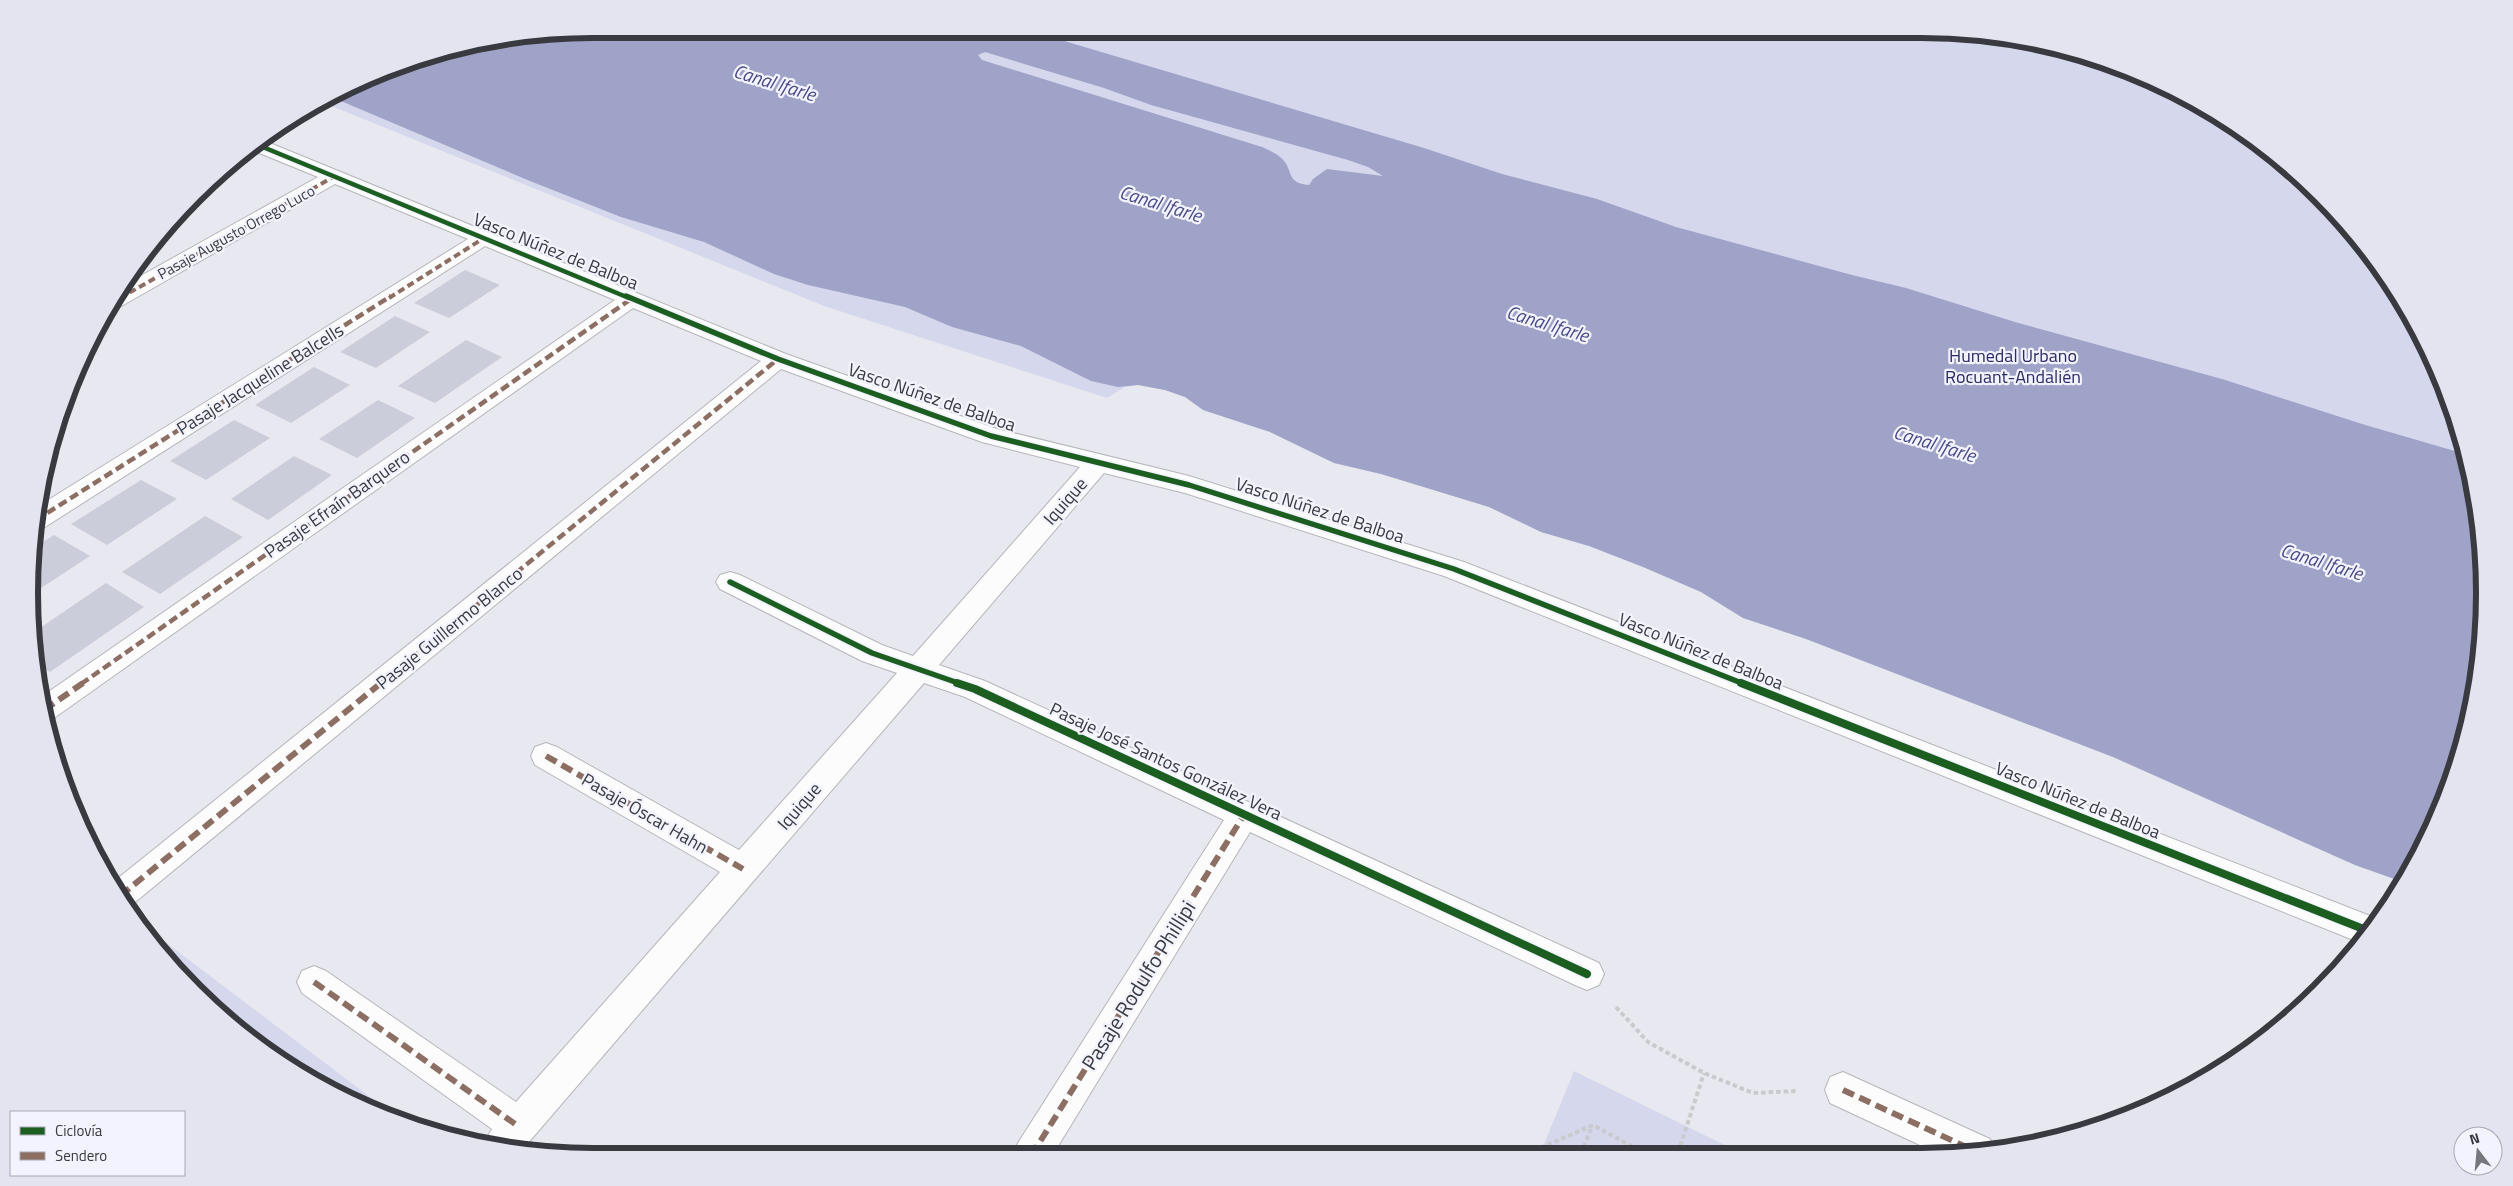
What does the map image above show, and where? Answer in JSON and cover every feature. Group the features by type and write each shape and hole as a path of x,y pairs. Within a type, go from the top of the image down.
{"street":[{"name":"Vasco Núñez de Balboa","path":"263,146 778,359 992,436 1189,485 1454,569 2362,929"},
{"name":"Pasaje Augusto Orrego Luco","path":"124,295 336,176"},
{"name":"Pasaje Jacqueline Balcells","path":"43,516 484,238"},
{"name":"Pasaje Efraín Barquero","path":"49,706 631,298"},
{"name":"Pasaje Guillermo Blanco","path":"125,892 778,359"},
{"name":"Iquique","path":"509,1137 1098,463"},
{"name":"Pasaje José Santos González Vera","path":"730,582 872,653 975,689 1587,974"},
{"name":"Pasaje Óscar Hahn","path":"546,756 743,869"},
{"name":"Pasaje Rodulfo Phillipi","path":"1036,1148 1244,815"},
{"path":"314,982 509,1137"},
{"path":"1843,1090 1965,1146"}],"path":[{"path":"1587,974 1648,1042 1704,1073 1753,1092 1843,1090"},
{"path":"1680,1148 1704,1073"},
{"path":"1593,1125 1635,1148"},
{"path":"1584,1148 1593,1125"},
{"path":"1541,1148 1593,1125"}],"green space":[{"name":"Humedal Urbano Rocuant-Andalién","path":"1920,38 1993,42 2064,56 2133,80 2198,112 2229,131 2286,175 2313,200 2361,255 2382,284 2418,347 2446,414 2457,449 2470,514 2444,777 2418,839 2396,880 2355,865 2113,757 1806,639 1743,618 1701,592 1589,546 1541,532 1489,507 1381,474 1334,463 1270,432 1203,410 1185,397 1165,390 1138,385 1125,387 1107,398 824,306 328,105 380,80 449,56 520,42 557,39"},
{"path":"154,933 374,1100 372,1102 315,1074 255,1034 200,986"},
{"path":"1574,1071 1731,1148 1542,1148"}],"water":[{"name":"Humedal Urbano Rocuant-Andalién","path":"593,38 1054,38 1424,148 1502,174 1597,199 1676,227 1906,288 2015,322 2222,379 2362,424 2458,452 2471,520 2476,593 2471,666 2457,737 2433,806 2418,839 2396,880 2355,865 2113,757 1806,639 1743,618 1701,592 1589,546 1541,532 1489,507 1381,474 1334,463 1270,432 1203,410 1185,397 1165,390 1138,385 1118,387 1091,381 1021,346 952,327 905,307 808,285 774,274 704,242 621,217 530,181 338,100 380,80 414,67 449,56 520,42","holes":["985,52 1104,88 1151,105 1348,160 1368,167 1383,176 1327,169 1313,179 1309,185 1301,184 1293,178 1285,162 1280,157 1262,147 982,60 978,55"]}],"building":[{"path":"465,270 500,285 449,318 414,303"},
{"path":"395,316 430,332 376,368 340,352"},
{"path":"466,340 502,357 435,403 398,386"},
{"path":"314,367 350,385 291,423 255,405"},
{"path":"378,400 415,418 357,458 319,439"},
{"path":"234,420 270,438 206,480 170,461"},
{"path":"294,456 332,475 268,520 231,499"},
{"path":"141,480 177,499 107,545 71,524"},
{"path":"205,516 243,537 160,594 122,572"},
{"path":"54,535 90,556 38,590 40,544"},
{"path":"106,583 144,607 50,672 42,667 39,629"}],"marked path":[{"path":"124,295 335,176"},
{"path":"43,516 484,238"},
{"path":"49,706 631,299"},
{"path":"125,892 778,359"},
{"path":"546,756 743,869"},
{"path":"1036,1148 1244,815"},
{"path":"314,982 518,1126"},
{"path":"1843,1090 1965,1146"}],"cycle path":[{"path":"262,147 778,359 991,436 1189,485 1454,569 2363,929"},
{"path":"730,582 872,653 975,689 1587,974"}],"water label":[{"name":"Canal Ifarle","path":"775,82"},
{"name":"Canal Ifarle","path":"1161,203"},
{"name":"Canal Ifarle","path":"1548,323"},
{"name":"Canal Ifarle","path":"1935,443"},
{"name":"Canal Ifarle","path":"2322,561"}]}
